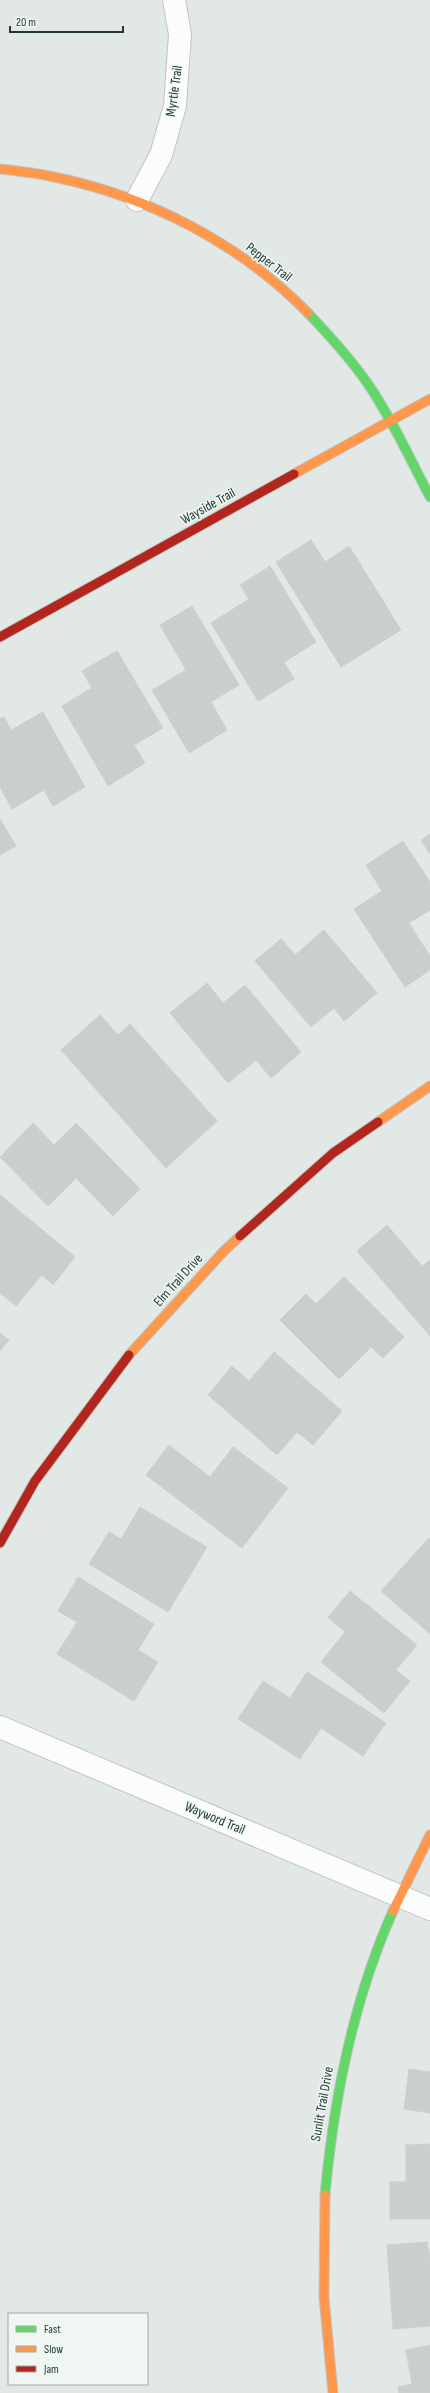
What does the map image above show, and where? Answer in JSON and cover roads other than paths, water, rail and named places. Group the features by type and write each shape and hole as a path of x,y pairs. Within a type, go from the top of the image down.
{"street":[{"name":"Myrtle Trail","path":"137,200 161,156 175,106 180,34 174,0"},
{"name":"Pepper Trail","path":"0,169 66,180 137,200 210,236 254,266 296,301 334,340 367,383 390,421 430,497"},
{"name":"Wayside Trail","path":"0,637 430,399"},
{"name":"Elm Trail Drive","path":"0,1543 35,1481 123,1362 222,1252 333,1153 430,1086"},
{"name":"Wayword Trail","path":"0,1727 430,1909"},
{"name":"Sunlit Trail Drive","path":"333,2393 325,2337 322,2242 328,2147 345,2054 372,1963 399,1896 430,1835"}]}
